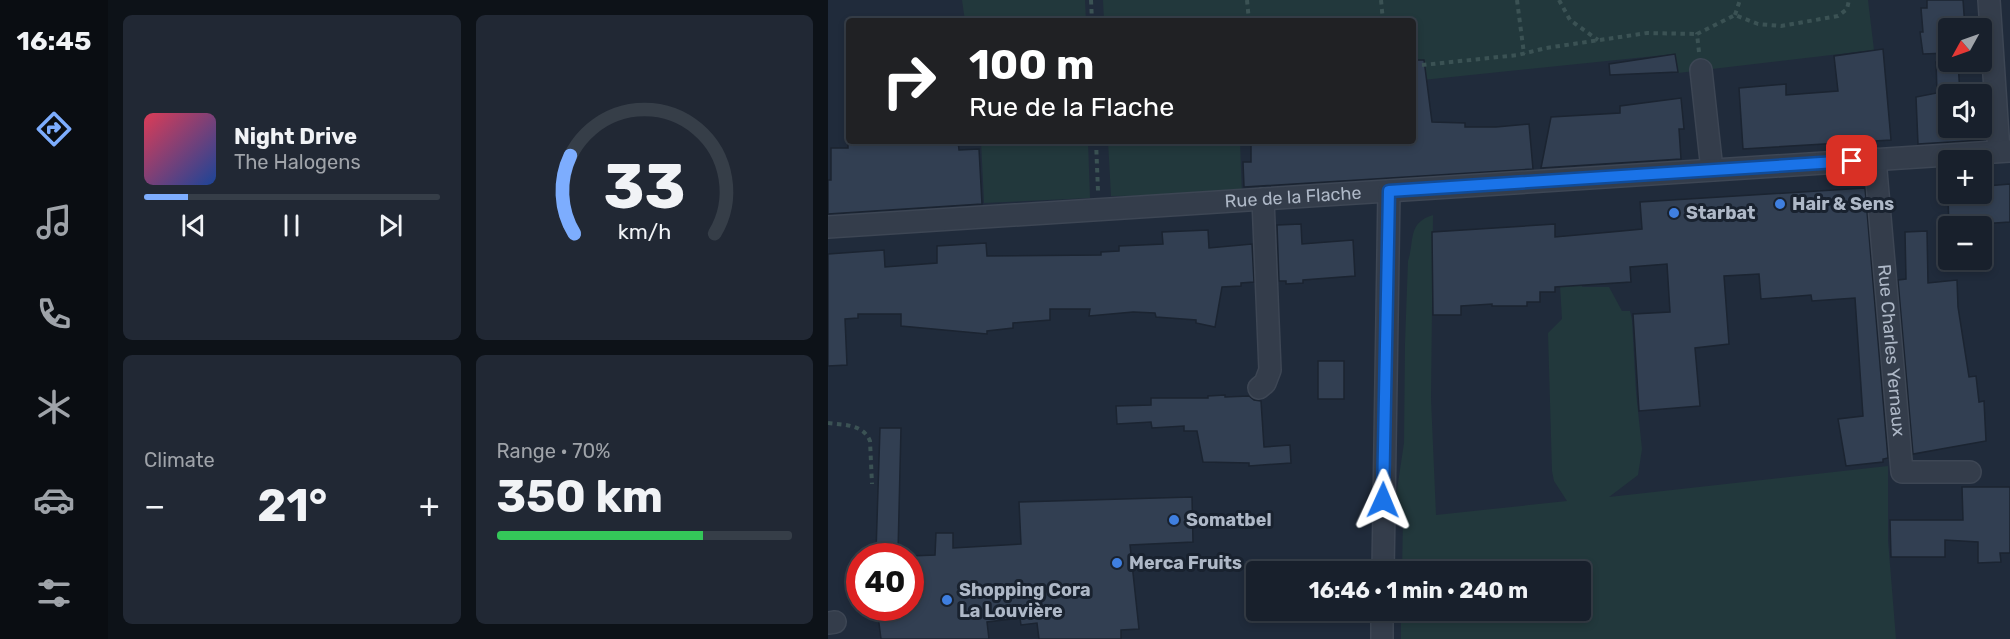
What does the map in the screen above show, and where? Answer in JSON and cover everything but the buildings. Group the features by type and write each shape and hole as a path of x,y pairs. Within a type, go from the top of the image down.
{"street":[{"path":"1989,0 2004,151"},
{"path":"1701,70 1712,170"},
{"name":"Rue de la Flache","path":"828,227 2004,151"},
{"name":"Rue Charles Yernaux","path":"1875,159 1902,472 1970,472"},
{"path":"1383,561 1389,191"},
{"path":"1259,388 1265,383 1270,370 1263,199"},
{"path":"1382,621 1382,639"}],"path":[{"path":"1091,0 1092,18"},
{"path":"1247,0 1249,18"},
{"path":"1381,0 1383,18"},
{"path":"1517,0 1524,54"},
{"path":"1559,0 1570,20 1599,40"},
{"path":"1416,66 1524,54 1546,48 1647,33 1697,34 1734,15 1740,0"},
{"path":"1734,15 1758,24 1781,26 1838,16 1847,9 1848,0"},
{"path":"1697,34 1701,70"},
{"path":"1096,144 1098,210"},
{"path":"828,423 859,428 868,435 872,484"}],"green space":[{"path":"962,0 1085,0 1086,18 965,18"},
{"path":"1103,0 1868,0 1874,50 1678,73 1675,54 1416,81 1416,18 1104,18"},
{"path":"981,144 1088,144 1090,198 984,203"},
{"path":"1108,144 1240,144 1242,195 1111,196"},
{"path":"1433,215 1431,399 1436,515 1567,501 1554,481 1552,471 1548,333 1562,319 1558,252 1580,278 1582,287 1609,287 1622,311 1630,311 1632,320 1642,449 1638,475 1609,497 1888,466 1888,540 1896,639 1401,639 1401,621 1591,621 1591,561 1402,561 1403,519 1395,519 1395,503 1404,443 1408,261 1413,233 1425,218"}],"place":[{"name":"Hair & Sens","path":"1780,204"},
{"name":"Starbat","path":"1674,213"},
{"name":"Somatbel","path":"1174,520"},
{"name":"Merca Fruits","path":"1117,563"},
{"name":"Shopping Cora La Louvière","path":"947,600"}],"route":[{"path":"1383,500 1389,191 1852,161"}]}
